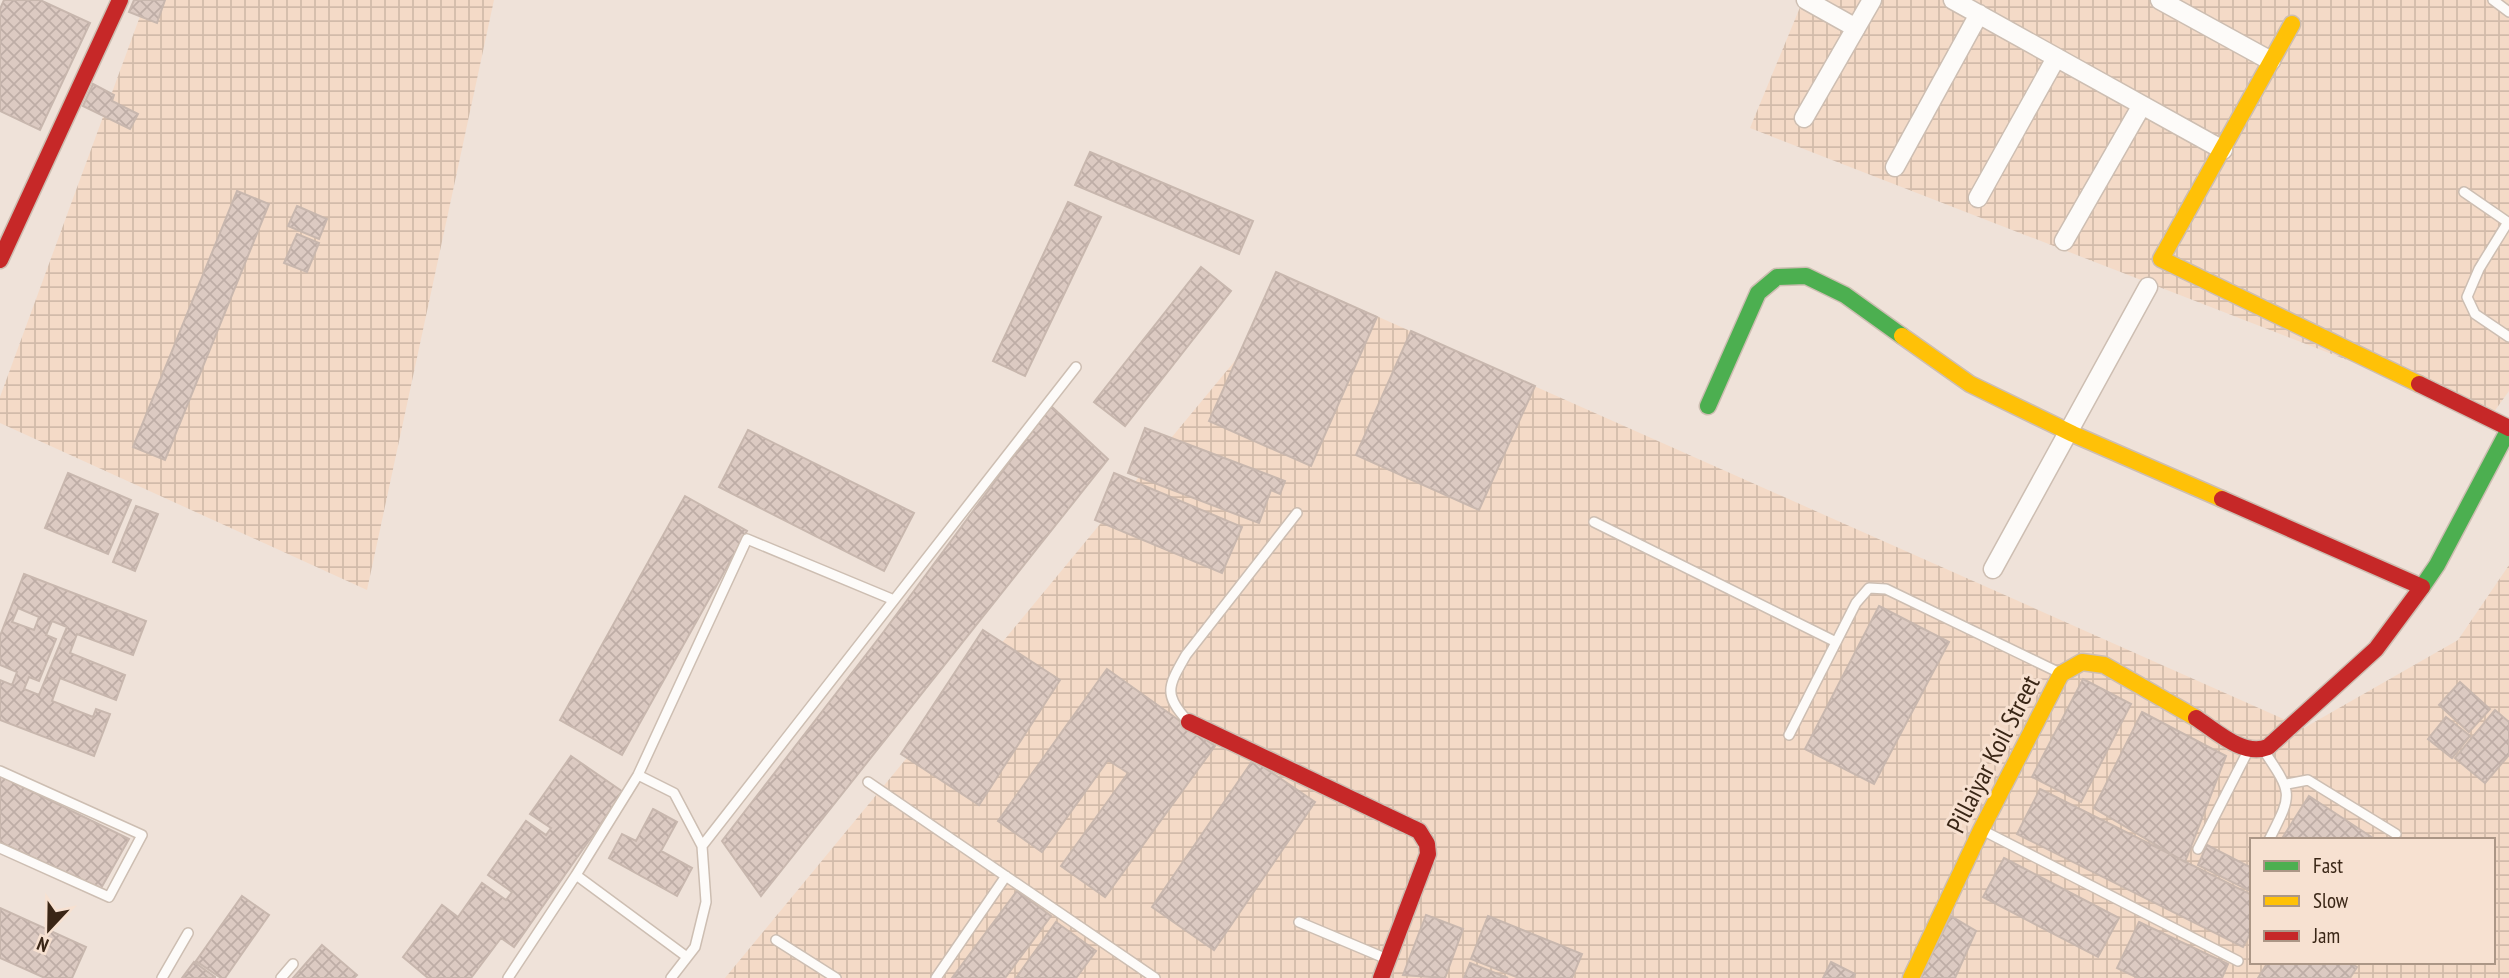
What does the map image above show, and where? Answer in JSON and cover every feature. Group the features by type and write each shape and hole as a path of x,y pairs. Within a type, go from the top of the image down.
{"street":[{"path":"0,260 120,0"},
{"path":"1806,0 1856,28"},
{"path":"1804,118 1872,0"},
{"path":"1953,0 2222,150"},
{"path":"2160,0 2271,61"},
{"path":"1895,167 1979,14"},
{"path":"2256,750 2376,649 2422,587 2509,429 2161,259 2292,24"},
{"path":"1978,198 2056,58"},
{"path":"2064,241 2142,105"},
{"path":"1708,406 1758,293 1777,277 1806,276 1845,295 1970,384 2068,431 2422,587"},
{"path":"1993,569 2148,286"},
{"name":"Pillaiyar Koil Street","path":"1912,978 1981,830 2061,674 2078,662 2096,662 2256,750"},
{"path":"1189,722 1419,831 1427,844 1428,854 1381,978"}],"lane":[{"path":"2493,0 2509,12"},
{"path":"2465,192 2508,222 2479,269 2467,297 2475,314 2509,337"},
{"path":"702,846 1076,368"},
{"path":"1189,722 1172,705 1169,695 1174,677 1186,655 1297,513"},
{"path":"1594,522 1836,642"},
{"path":"508,978 638,775 747,539 894,600"},
{"path":"1789,735 1856,603 1869,588 1886,589 2061,674"},
{"path":"2198,849 2256,750 2287,784 2287,809 2270,838"},
{"path":"0,771 142,835 108,897 0,848"},
{"path":"638,775 674,793 702,846 706,902 695,947 671,978"},
{"path":"2287,784 2308,780 2396,834"},
{"path":"867,782 1155,978"},
{"path":"1981,830 2238,961"},
{"path":"576,875 687,957"},
{"path":"936,978 1006,876"},
{"path":"1299,922 1388,960"},
{"path":"162,978 188,933"},
{"path":"776,940 836,978"},
{"path":"281,978 293,964"}],"shaded area":[{"path":"146,0 494,0 367,590 0,423 0,397"},
{"path":"1803,0 2509,0 2509,391 2491,416 1750,128"},
{"path":"1300,282 2304,728 2458,640 2509,565 2509,978 725,978"}],"building":[{"path":"4,0 40,0 90,23 40,130 0,111 0,9"},
{"path":"134,0 165,0 157,23 129,12"},
{"path":"93,84 114,95 112,101 138,114 130,129 83,106"},
{"path":"1090,152 1253,221 1239,254 1075,185"},
{"path":"237,191 269,204 165,460 133,447"},
{"path":"1068,202 1101,217 1025,376 993,361"},
{"path":"297,206 327,219 319,239 288,226"},
{"path":"297,234 319,243 307,272 284,263"},
{"path":"1201,267 1231,291 1125,426 1094,402"},
{"path":"1276,272 1377,317 1311,466 1209,421"},
{"path":"1411,331 1535,386 1479,510 1356,455"},
{"path":"1051,406 1108,459 761,896 722,841 882,634"},
{"path":"1145,428 1285,481 1280,494 1271,490 1259,523 1128,473"},
{"path":"748,430 914,513 884,571 719,487"},
{"path":"68,473 131,500 108,554 45,528"},
{"path":"1114,473 1242,527 1222,573 1095,520"},
{"path":"685,496 747,531 622,755 560,720"},
{"path":"136,506 158,514 135,571 113,562"},
{"path":"24,574 146,621 133,655 77,634 70,653 125,675 116,700 60,678 52,701 93,717 96,709 110,714 94,756 0,720 0,680 12,685 17,672 0,665 0,636","holes":["18,608 39,617 34,630 12,622","52,621 67,627 39,695 24,689 29,677 39,681 56,639 46,635"]},
{"path":"1879,606 1949,642 1874,784 1805,749"},
{"path":"983,630 1060,680 979,805 901,754"},
{"path":"1107,669 1215,746 1105,897 1061,866 1128,773 1108,760 1042,852 998,821"},
{"path":"2083,679 2131,704 2081,802 2032,777"},
{"path":"2460,682 2490,709 2469,732 2439,705"},
{"path":"2495,710 2509,722 2509,755 2485,783 2455,758"},
{"path":"2142,712 2226,756 2185,862 2094,808"},
{"path":"2446,717 2470,736 2452,758 2428,739"},
{"path":"571,756 623,792 514,947 501,938 471,978 428,978 403,957 442,905 458,917 482,883 506,900 512,892 488,875 526,821 546,835 551,828 530,814"},
{"path":"1253,760 1315,802 1214,950 1152,907"},
{"path":"0,776 129,839 100,890 0,842"},
{"path":"2040,789 2250,894 2250,934 2243,947 2017,834"},
{"path":"2309,796 2373,838 2282,838"},
{"path":"653,809 677,822 661,851 692,868 677,896 609,858 622,834 636,841"},
{"path":"2207,845 2250,867 2250,891 2198,865"},
{"path":"2004,858 2119,918 2098,957 1983,897"},
{"path":"1017,891 1051,916 1005,978 952,978"},
{"path":"242,896 269,915 225,978 221,978 196,961"},
{"path":"0,908 86,947 72,978 45,978 0,958"},
{"path":"1426,915 1463,929 1445,978 1403,975"},
{"path":"1488,916 1582,954 1572,978 1519,978 1471,959"},
{"path":"1951,916 1976,931 1955,978 1920,978"},
{"path":"1056,922 1096,951 1076,978 1016,978"},
{"path":"2139,922 2228,964 2222,978 2138,978 2117,968"},
{"path":"322,945 357,975 354,978 293,978"},
{"path":"194,962 215,977 215,978 182,978"},
{"path":"1831,962 1855,974 1853,978 1823,978"},
{"path":"1470,963 1508,978 1464,978"},
{"path":"2267,964 2352,964 2357,967 2350,978 2258,978"}],"traffic: fast":[{"path":"1708,406 1758,293 1777,277 1806,276 1845,295 1902,336"},
{"path":"2422,587 2437,565 2509,429"}],"traffic: slow":[{"path":"2292,24 2161,259 2419,384"},
{"path":"1902,336 1970,384 2073,434 2222,499"},
{"path":"1911,978 1981,830 2061,674 2082,662 2104,665 2196,718"}],"traffic: jam":[{"path":"0,260 120,0"},
{"path":"2419,384 2509,428"},
{"path":"2222,499 2422,587"},
{"path":"2196,718 2240,746 2249,749 2268,747 2376,649 2422,587"},
{"path":"1189,722 1419,831 1427,844 1428,854 1381,978"}]}
